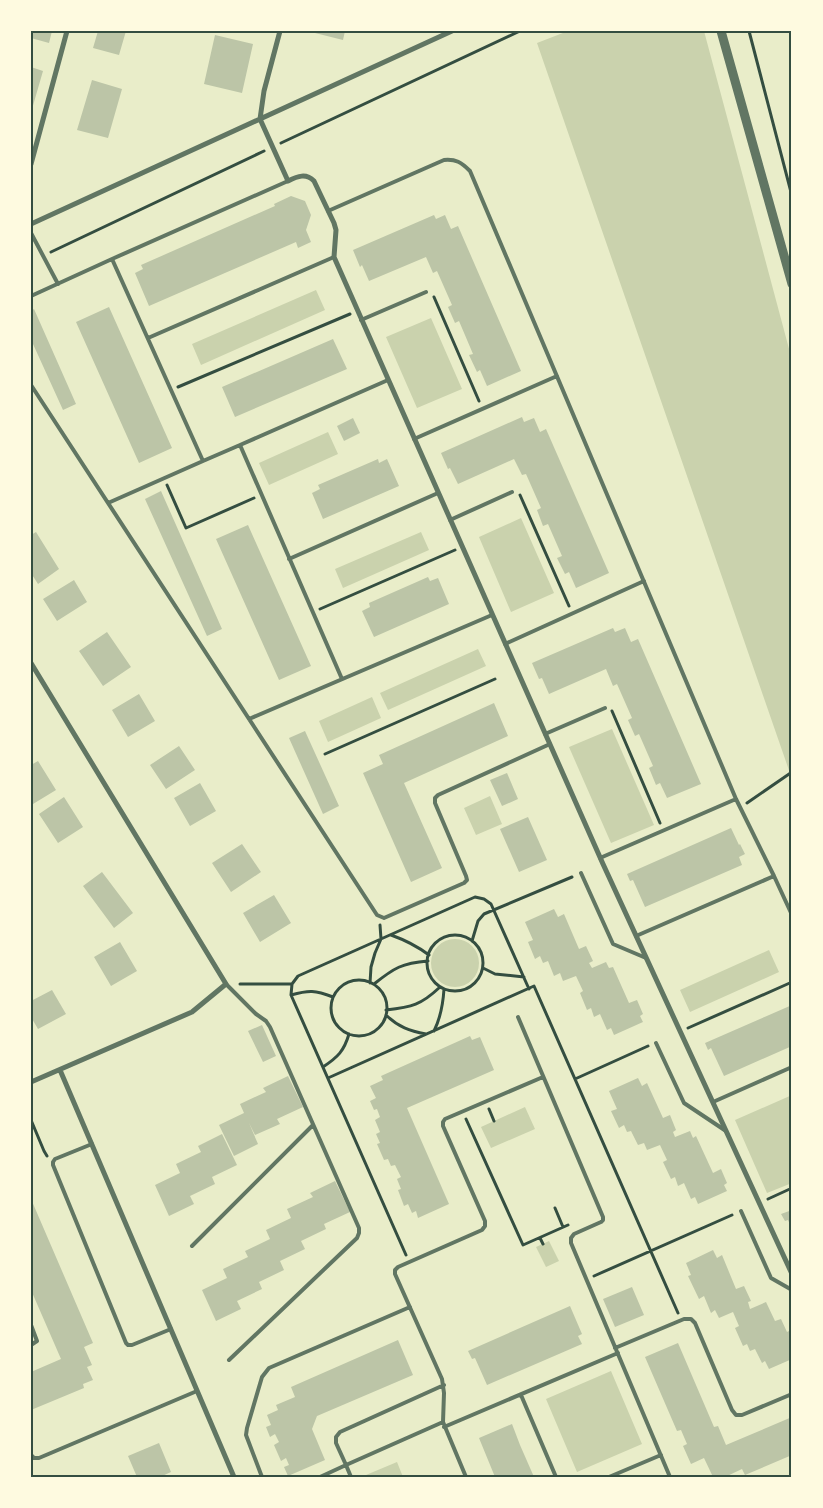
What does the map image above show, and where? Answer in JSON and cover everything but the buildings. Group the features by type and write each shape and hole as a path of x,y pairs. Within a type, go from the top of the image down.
{"street":[{"path":"31,164 67,31"},
{"path":"280,31 264,91 260,119 288,181 299,176 310,177 314,181 328,211 336,230 334,257 357,311 600,858 792,1274"},
{"path":"31,224 452,31"},
{"path":"721,31 792,284"},
{"path":"31,663 226,984 192,1012 31,1082"},
{"path":"60,1070 234,1477"}],"lane":[{"path":"328,211 444,160 454,160 462,163 470,171 736,799 792,915"},
{"path":"31,296 288,181"},
{"path":"31,233 58,284"},
{"path":"148,338 334,257"},
{"path":"112,259 203,461"},
{"path":"361,320 426,292"},
{"path":"414,439 557,376"},
{"path":"108,503 388,380"},
{"path":"31,385 377,915 384,918 464,884 467,880 435,803 435,798 438,795 550,744"},
{"path":"240,445 342,679"},
{"path":"450,520 512,492"},
{"path":"290,558 438,493"},
{"path":"505,644 644,581"},
{"path":"249,719 492,615"},
{"path":"545,734 604,708"},
{"path":"600,858 736,799"},
{"path":"581,873 613,944 646,958"},
{"path":"636,936 774,876"},
{"path":"226,984 256,1014 266,1021 359,1228 356,1238 229,1360"},
{"path":"518,1017 603,1217 601,1222 574,1234 571,1238 571,1243 670,1477"},
{"path":"656,1043 684,1103 726,1130"},
{"path":"713,1102 792,1067"},
{"path":"466,1477 442,1422 444,1385 395,1274 395,1270 482,1230 485,1226 485,1221 443,1126 445,1119 543,1076"},
{"path":"192,1246 313,1125"},
{"path":"92,1144 55,1159 52,1162 126,1343 132,1345 171,1329"},
{"path":"741,1211 770,1278 792,1290"},
{"path":"262,1477 246,1435 262,1376 265,1372 270,1368 410,1307"},
{"path":"444,1427 521,1395 681,1320 690,1319 694,1323 732,1410 736,1415 742,1415 792,1394"},
{"path":"31,1325 37,1341 31,1345"},
{"path":"352,1477 336,1443 336,1437 340,1432 444,1385"},
{"path":"31,1456 39,1458 197,1391"},
{"path":"521,1395 556,1477"},
{"path":"320,1477 442,1422"},
{"path":"609,1477 661,1455"}],"path":[{"path":"750,31 792,196"},
{"path":"426,292 430,292 433,295 482,409"},
{"path":"171,390 357,311"},
{"path":"164,478 186,528 262,494"},
{"path":"512,492 517,492 521,496 572,614"},
{"path":"313,612 462,547"},
{"path":"325,754 495,679"},
{"path":"604,708 612,710 663,830"},
{"path":"740,807 792,772"},
{"path":"472,942 478,921 484,914 581,873"},
{"path":"410,1262 291,995 292,984 298,976 475,897 484,899 491,904 529,989"},
{"path":"391,935 404,939 429,955"},
{"path":"454,935 463,936 472,942 482,954 483,962 479,979 465,990 457,991 440,987 429,973 428,961 432,948 445,937 454,935"},
{"path":"372,983 371,967 380,939"},
{"path":"372,983 392,969 411,962 428,961"},
{"path":"482,968 496,974 524,977"},
{"path":"357,980 372,983 385,998 386,1015 382,1023 376,1030 360,1036 343,1031 332,1018 333,997 341,986 349,982 357,980"},
{"path":"226,984 292,984"},
{"path":"328,1078 534,986 681,1320"},
{"path":"386,1010 408,1008 427,999 440,987"},
{"path":"434,1031 440,1019 444,1003 444,989"},
{"path":"291,995 308,991 321,992 333,997"},
{"path":"386,1015 402,1028 426,1034"},
{"path":"324,1068 345,1047 349,1034"},
{"path":"463,1111 523,1245 571,1224"},
{"path":"31,1120 44,1151 52,1162"},
{"path":"759,1203 792,1188"},
{"path":"555,1208 563,1227"},
{"path":"586,1279 741,1211"},
{"path":"540,1238 543,1244"}],"green space":[{"path":"568,31 704,31 792,360 792,779 537,43"},
{"path":"316,290 325,310 201,365 192,344"},
{"path":"431,318 462,389 417,408 386,337"},
{"path":"328,432 338,454 269,485 259,463"},
{"path":"521,518 554,593 511,612 479,537"},
{"path":"421,532 429,550 343,588 335,569"},
{"path":"478,649 486,666 388,710 380,693"},
{"path":"372,697 381,718 328,742 319,721"},
{"path":"612,729 654,825 611,843 569,747"},
{"path":"490,796 502,824 476,835 464,808"},
{"path":"450,939 460,939 472,946 479,958 479,968 472,980 460,987 450,987 442,983 435,976 431,968 431,958 435,950 442,943"},
{"path":"769,950 779,972 690,1012 680,990"},
{"path":"792,1095 792,1183 767,1193 735,1120"},
{"path":"525,1107 535,1129 491,1148 481,1127"},
{"path":"549,1241 559,1261 546,1267 536,1247"},
{"path":"611,1371 642,1444 577,1472 546,1399"},
{"path":"397,1462 403,1477 367,1477 366,1475"}]}
